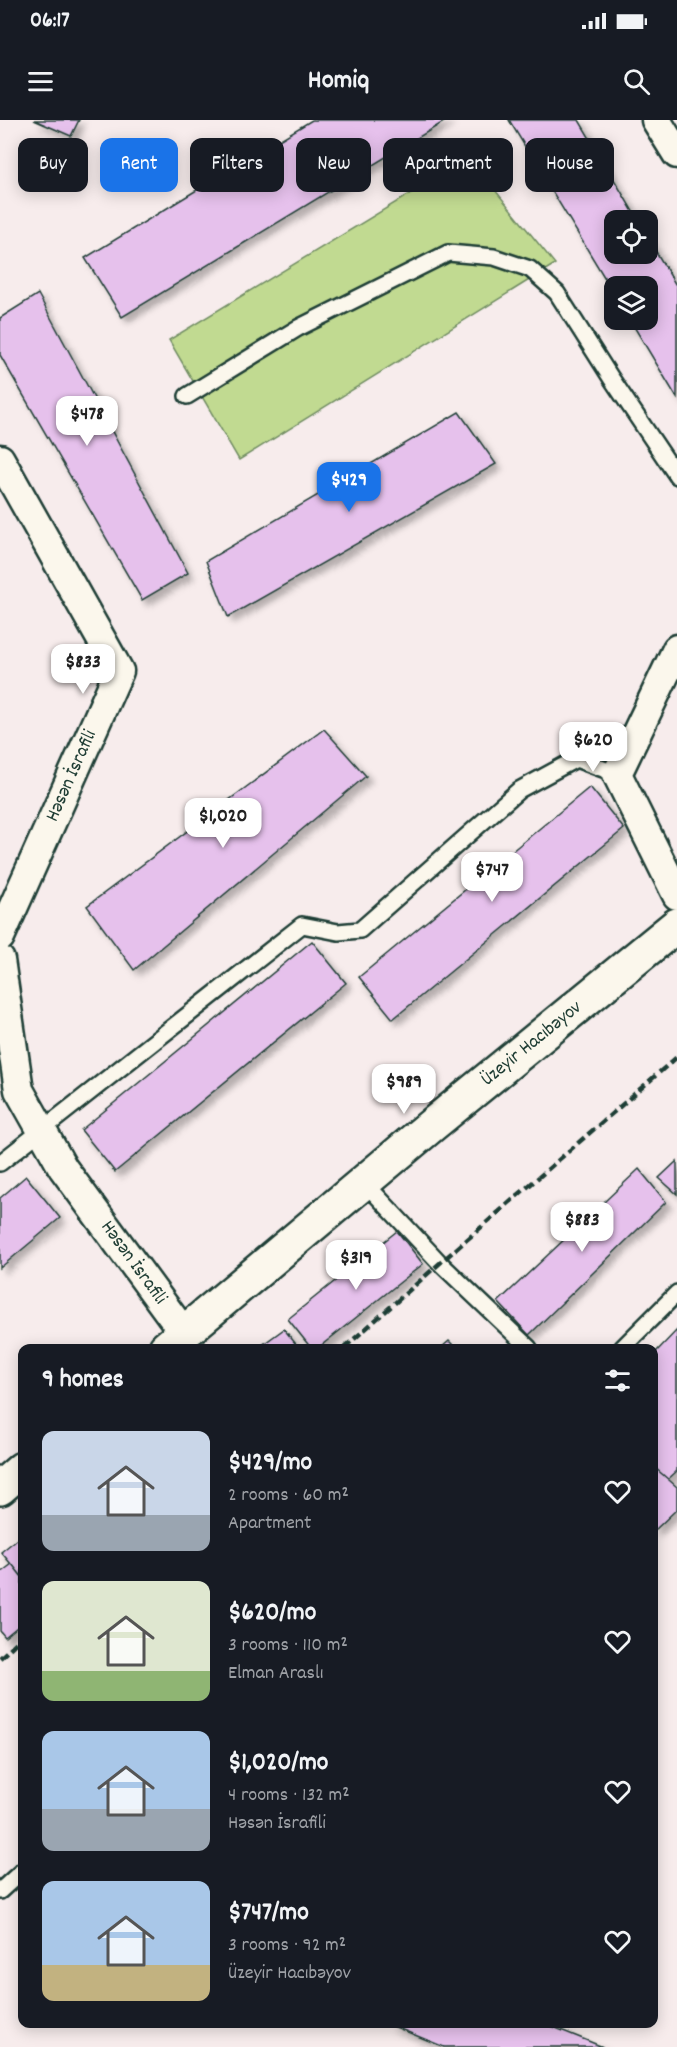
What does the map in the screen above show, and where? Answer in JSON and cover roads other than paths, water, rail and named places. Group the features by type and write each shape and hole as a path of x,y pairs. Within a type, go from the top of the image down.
{"main road":[{"name":"Üzeyir Hacıbəyov","path":"175,1341 364,1182 677,925"},
{"path":"0,1488 18,1472"}],"street":[{"path":"656,120 677,154"},
{"name":"Həsən İsrafili","path":"0,937 119,671 4,477"},
{"path":"677,649 617,774 677,895"},
{"name":"Həsən İsrafili","path":"0,960 19,1090 63,1168 175,1341"}],"lane":[{"path":"187,396 298,328 448,253 494,257 530,269 557,293 677,476"},
{"path":"0,1163 303,925 338,932 360,930 519,790 576,759 617,774"},
{"path":"364,1182 440,1263 525,1344"},
{"path":"626,1344 677,1293"},
{"path":"0,1891 18,1874"}],"railway":[{"path":"349,1344 677,1057"},
{"path":"0,1658 18,1641"}]}
